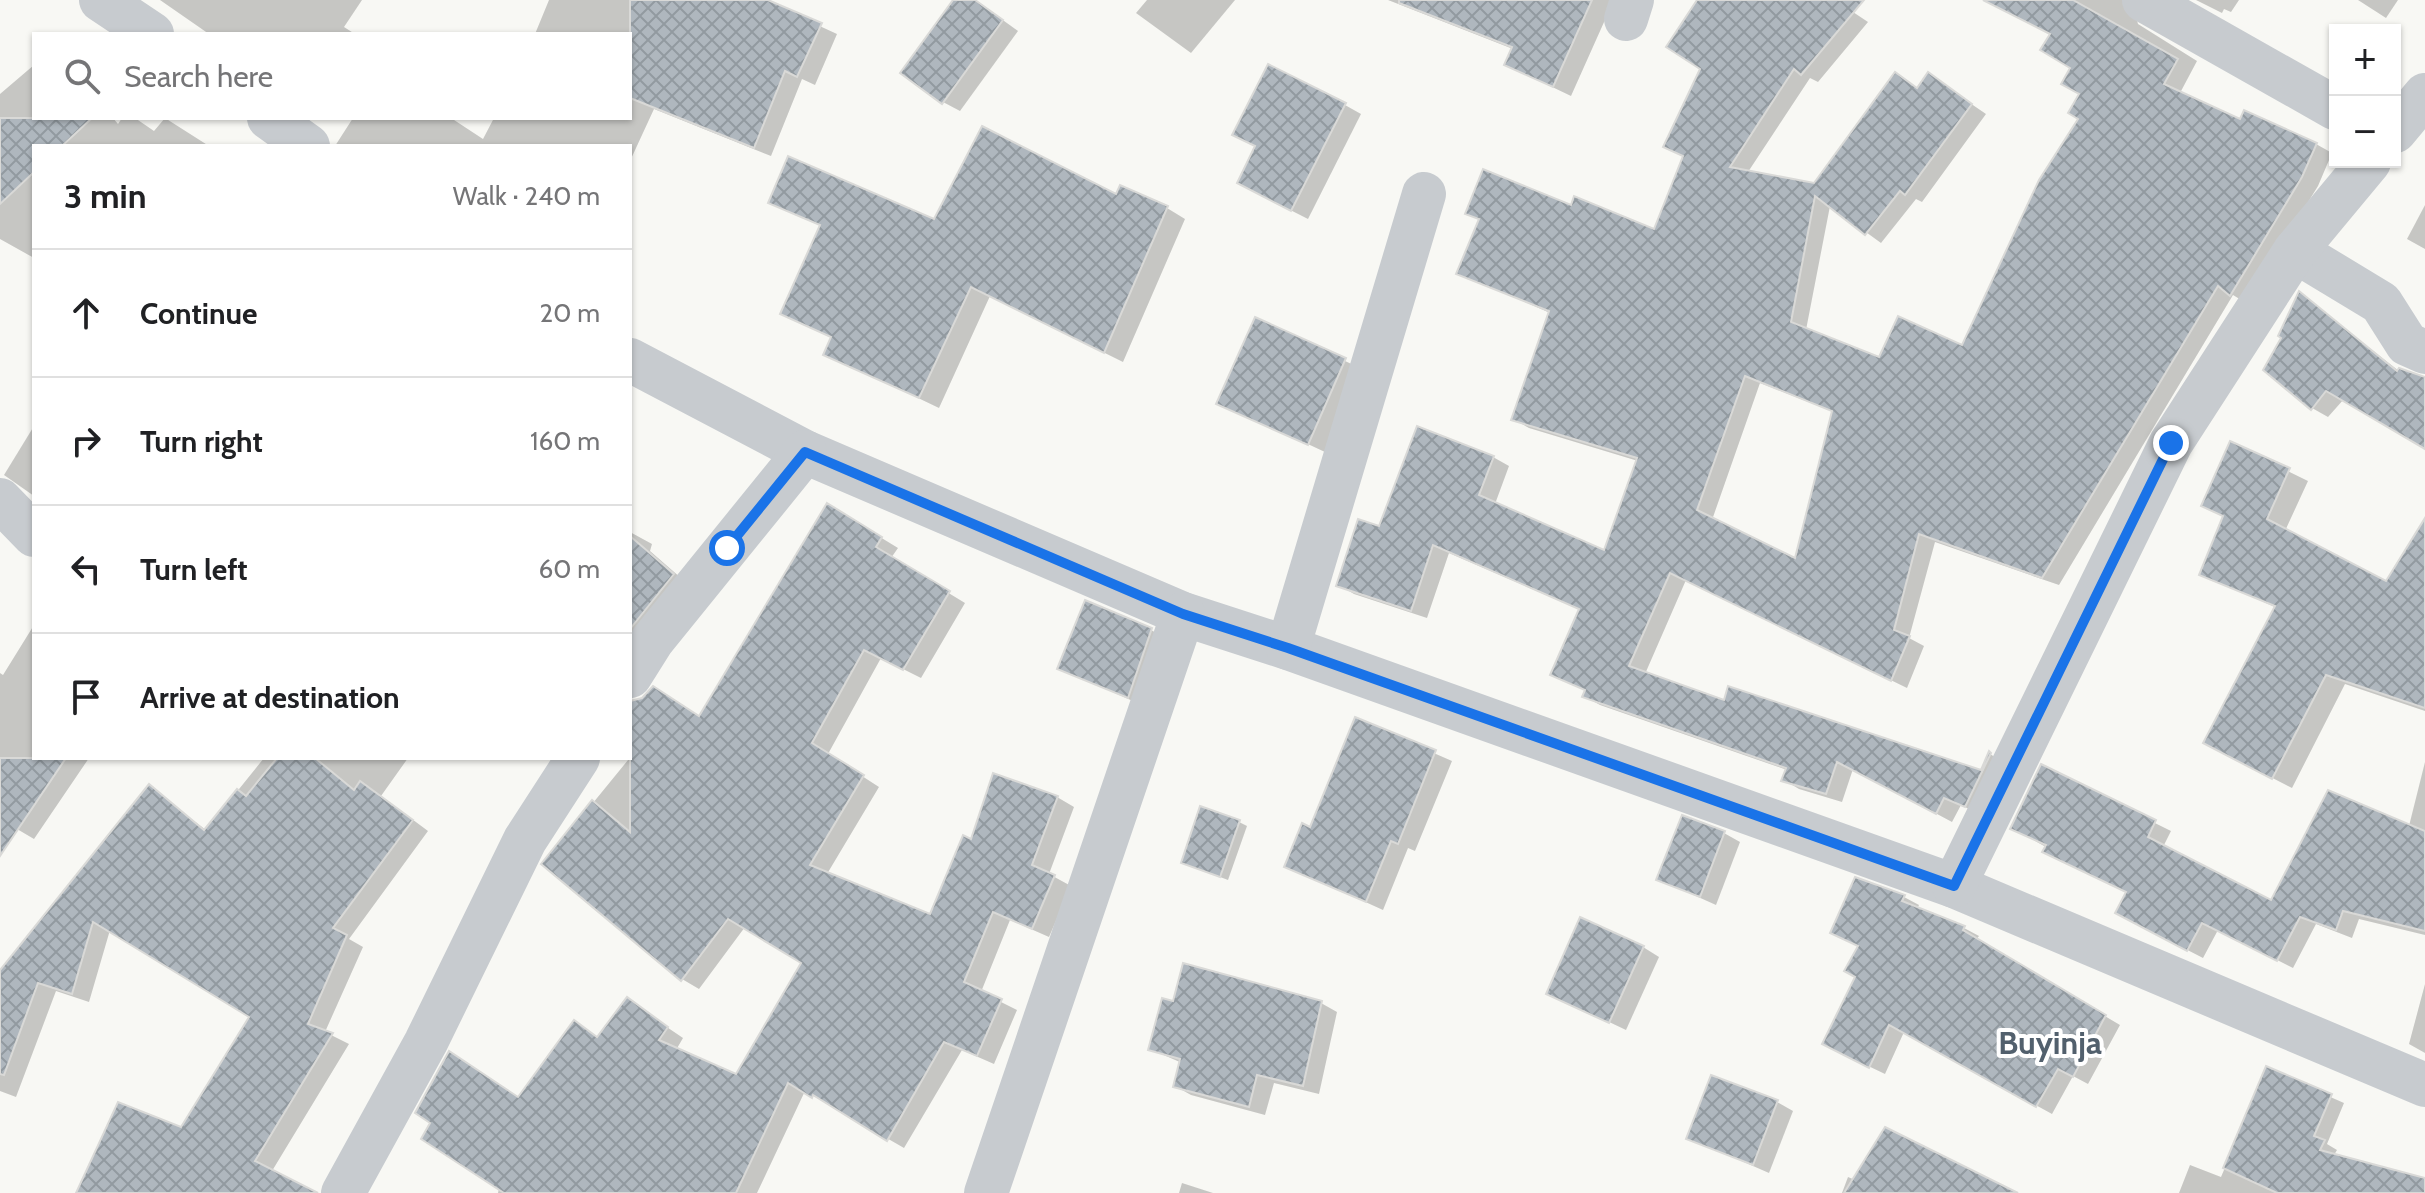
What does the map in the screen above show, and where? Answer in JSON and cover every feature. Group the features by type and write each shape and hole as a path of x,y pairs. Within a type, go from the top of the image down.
{"street":[{"path":"101,0 149,32"},
{"path":"2144,0 2329,105"},
{"path":"2401,124 2425,95"},
{"path":"272,120 305,144"},
{"path":"1954,886 2171,443 2295,251 2364,168"},
{"path":"1288,648 1424,194"},
{"path":"2295,251 2381,303 2407,344 2425,352"},
{"path":"632,361 805,452 1183,614 1288,648 1954,886 2425,1085"},
{"path":"632,673 662,629 805,452"},
{"path":"0,500 32,533"},
{"path":"986,1193 1183,614"},
{"path":"343,1193 426,1042 525,840 577,760"}],"building":[{"path":"630,0 768,0 822,23 797,77 785,71 754,148 632,99"},
{"path":"953,0 975,0 1003,20 942,104 900,73"},
{"path":"1399,0 1592,0 1553,87 1504,65 1512,47 1399,3"},
{"path":"1697,0 1864,0 1801,75 1794,69 1730,167 1814,183 1895,72 1917,88 1928,72 1972,104 1905,195 1900,191 1865,235 1815,196 1791,322 1879,357 1898,316 1962,345 2039,180 2078,119 2068,113 2079,94 2061,84 2070,68 2040,50 2050,34 1983,0 2073,0 2178,59 2164,84 2240,119 2244,110 2317,143 2302,177 2230,296 2218,286 2042,578 1919,534 1894,630 1910,636 1891,681 1670,573 1629,666 1724,700 1728,686 1981,770 1989,751 1991,753 1965,807 1944,798 1936,814 1837,762 1826,794 1781,781 1786,768 1582,697 1585,690 1550,675 1579,609 1433,545 1411,611 1336,586 1358,519 1379,526 1417,426 1494,456 1479,495 1604,550 1637,458 1511,420 1549,311 1456,274 1479,219 1465,214 1483,169 1571,205 1574,196 1654,229 1683,156 1663,147 1700,69 1666,47","holes":["1745,376 1832,411 1795,558 1697,510"]},
{"path":"1268,64 1346,103 1291,211 1237,183 1255,146 1232,135"},
{"path":"0,118 90,120 64,144 32,144 32,174 0,204"},
{"path":"982,126 1116,194 1120,185 1168,206 1104,353 971,287 919,398 823,355 831,337 780,314 820,225 768,203 788,156 934,219"},
{"path":"2299,291 2397,371 2399,368 2425,377 2425,449 2326,391 2311,410 2263,370 2281,338 2278,336"},
{"path":"1255,317 1346,358 1308,445 1216,404"},
{"path":"2230,441 2290,468 2267,519 2386,581 2425,518 2425,708 2326,675 2272,779 2203,743 2275,606 2199,575 2223,516 2201,506"},
{"path":"827,503 882,537 876,547 950,591 903,670 864,650 812,743 864,775 810,865 930,914 963,835 971,839 993,773 1058,796 1032,865 1055,875 1032,929 993,912 964,982 1002,999 977,1056 944,1042 887,1141 788,1083 736,1193 504,1193 421,1139 430,1123 415,1113 449,1051 518,1097 574,1020 597,1037 627,997 668,1027 659,1040 736,1074 801,963 728,919 681,981 541,864 592,800 630,832 632,700 642,698 653,686 699,716"},
{"path":"632,538 674,574 632,626"},
{"path":"1085,600 1152,628 1128,698 1057,669"},
{"path":"1355,717 1436,750 1398,844 1391,841 1366,902 1284,867 1302,823 1310,827"},
{"path":"0,758 65,760 0,856"},
{"path":"275,760 317,760 354,790 360,781 413,820 333,928 347,935 308,1024 333,1033 255,1161 318,1193 76,1193 118,1102 181,1127 249,1017 93,922 72,994 38,983 4,1075 0,1074 0,970 149,784 204,830 237,789 246,796"},
{"path":"2041,764 2156,820 2148,837 2271,900 2328,790 2425,831 2425,931 2343,911 2336,930 2300,917 2277,961 2202,923 2187,951 2115,913 2126,892 2042,852 2046,845 2010,829"},
{"path":"1200,806 1240,820 1220,877 1181,863"},
{"path":"1682,815 1725,831 1700,897 1656,880"},
{"path":"1855,877 1905,895 1902,901 1965,926 1963,930 2106,1015 2073,1077 2058,1069 2036,1107 1889,1025 1869,1068 1822,1044 1855,977 1844,971 1858,946 1830,933"},
{"path":"1580,917 1644,946 1609,1023 1546,994"},
{"path":"1183,963 1322,1001 1303,1086 1257,1075 1249,1107 1173,1087 1180,1059 1148,1050 1162,998 1173,1001"},
{"path":"2266,1066 2332,1094 2314,1136 2325,1140 2320,1150 2425,1178 2425,1193 2277,1193 2223,1168"},
{"path":"1711,1075 1778,1100 1753,1165 1686,1139"},
{"path":"1885,1127 2018,1193 1844,1193"}],"district":[{"name":"Buyinja","path":"2050,1042"}],"route":[{"path":"727,548 805,452 1183,614 1288,648 1954,886 2171,443"}]}
